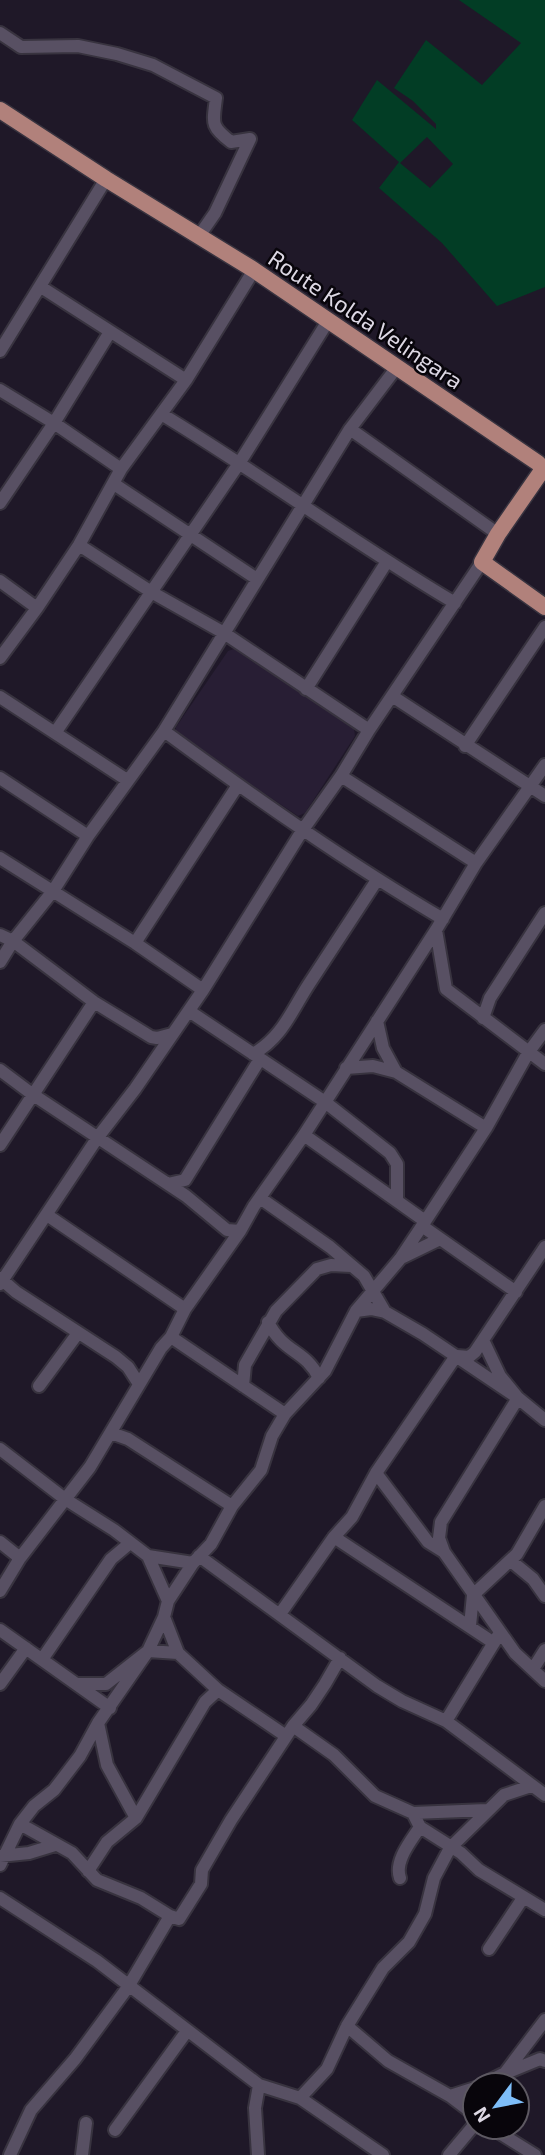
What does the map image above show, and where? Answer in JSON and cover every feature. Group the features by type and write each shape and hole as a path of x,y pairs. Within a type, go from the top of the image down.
{"main road":[{"name":"Route Kolda Velingara","path":"0,110 106,180 254,270 538,463 544,469 498,534 482,562"},
{"path":"482,562 545,607"}],"street":[{"path":"0,33 21,47 99,48 153,65 216,98 213,124 218,131 231,142 250,139 215,213 198,236"},
{"path":"0,351 106,180"},
{"path":"0,658 79,545 121,469 163,415 254,270"},
{"path":"41,287 186,380"},
{"path":"55,733 240,462 328,320"},
{"path":"0,503 54,423 110,332"},
{"path":"0,962 13,941 53,891 88,836 164,731 304,508 350,429 397,367"},
{"path":"0,390 121,469"},
{"path":"163,415 240,462 386,563 455,603"},
{"path":"350,429 498,534"},
{"path":"114,484 257,579"},
{"path":"79,545 153,593 224,633 369,730"},
{"path":"139,1384 128,1367 116,1357 1,1281 98,1137 189,1011 302,831 482,562"},
{"path":"306,689 386,563"},
{"path":"0,581 37,608"},
{"path":"465,746 545,627"},
{"path":"392,696 545,796"},
{"path":"0,698 127,780"},
{"path":"164,731 302,831 439,925 446,989 545,1064"},
{"path":"0,1591 20,1558 90,1467 161,1348 171,1337 185,1309 304,1135 476,863 545,765"},
{"path":"341,776 476,863"},
{"path":"0,778 88,836"},
{"path":"135,943 238,785"},
{"path":"0,858 135,943 203,990"},
{"path":"186,1196 185,1180 377,880"},
{"path":"483,1017 490,998 545,913"},
{"path":"0,934 94,1002 151,1037 172,1034"},
{"path":"471,1007 490,998"},
{"path":"0,1145 94,1002"},
{"path":"189,1011 324,1102 395,1158 397,1200"},
{"path":"377,1021 383,1048 396,1072"},
{"path":"2,1859 20,1824 34,1806 54,1790 80,1756 98,1723 148,1651 164,1617 168,1601 196,1560 211,1545 232,1506 261,1470 272,1436 285,1414 319,1378 336,1352 356,1311 400,1259 486,1128 528,1053 545,1030"},
{"path":"346,1068 373,1066 396,1072 486,1128"},
{"path":"0,1070 186,1196 227,1230 240,1231"},
{"path":"304,1135 397,1200 440,1239 516,1292"},
{"path":"168,1184 185,1180"},
{"path":"260,1198 330,1247 363,1276 385,1312"},
{"path":"47,1215 185,1309"},
{"path":"400,1259 440,1239"},
{"path":"456,1356 469,1357 543,1258"},
{"path":"222,1373 244,1365 269,1336 268,1322 317,1269 331,1265 351,1266"},
{"path":"356,1311 371,1309 385,1312 456,1356 545,1420"},
{"path":"39,1386 78,1333"},
{"path":"269,1336 308,1360 319,1378"},
{"path":"171,1337 285,1414"},
{"path":"483,1340 500,1376 518,1398"},
{"path":"280,1614 334,1537 352,1517 376,1473 456,1356"},
{"path":"243,1386 244,1365"},
{"path":"433,1540 441,1522 518,1398"},
{"path":"120,1419 128,1439"},
{"path":"111,1433 128,1439 232,1506"},
{"path":"0,1449 65,1499 114,1530 148,1556 168,1601"},
{"path":"376,1473 444,1552 473,1595 497,1638"},
{"path":"470,1626 473,1595 511,1561 545,1506"},
{"path":"111,1559 114,1530"},
{"path":"334,1537 470,1626 497,1638 545,1681"},
{"path":"0,1542 20,1558"},
{"path":"43,1658 111,1559 130,1543"},
{"path":"148,1556 196,1560 280,1614 377,1686 446,1721 545,1795"},
{"path":"511,1561 533,1580 545,1596"},
{"path":"164,1617 178,1653 218,1690 334,1755 374,1796 413,1814 487,1810"},
{"path":"0,1630 110,1708"},
{"path":"446,1721 497,1638"},
{"path":"0,1684 26,1648"},
{"path":"533,1669 545,1650"},
{"path":"77,1684 106,1684 148,1651 178,1653"},
{"path":"20,1824 72,1853 97,1880 141,1898 179,1919 201,1884 202,1870 289,1731 310,1705 340,1658"},
{"path":"88,1871 107,1842 136,1818 205,1702 218,1690"},
{"path":"98,1723 107,1765 136,1818"},
{"path":"300,2098 327,2070 347,2026 383,1968 409,1942 425,1914 434,1878 450,1848 504,1795 531,1786"},
{"path":"413,1814 420,1827 461,1853 480,1870 545,1910"},
{"path":"400,1878 397,1871 401,1859 420,1827"},
{"path":"2,1859 55,1845"},
{"path":"0,1898 97,1961 259,2085 300,2098 383,2155"},
{"path":"489,1949 523,1898"},
{"path":"10,2155 32,2110 75,2059 128,1987 170,1916"},
{"path":"507,2071 545,2020"},
{"path":"347,2026 388,2061 461,2104"},
{"path":"115,2130 187,2031"},
{"path":"510,2071 540,2059 545,2061"},
{"path":"258,2155 255,2108 259,2085"},
{"path":"450,2096 461,2092"},
{"path":"82,2155 86,2123"},
{"path":"449,2155 461,2141"},
{"path":"512,2141 535,2155"},
{"path":"542,2155 545,2151"}],"shaded area":[{"path":"234,649 354,729 355,736 305,813 298,816 176,734 176,727 228,651"}],"green space":[{"path":"459,0 545,0 545,287 497,306 442,243 379,188 399,162 352,120 377,80 436,129 436,124 413,101 394,88 426,40 482,85 521,43","holes":["427,137 453,164 430,188 400,163"]}]}
